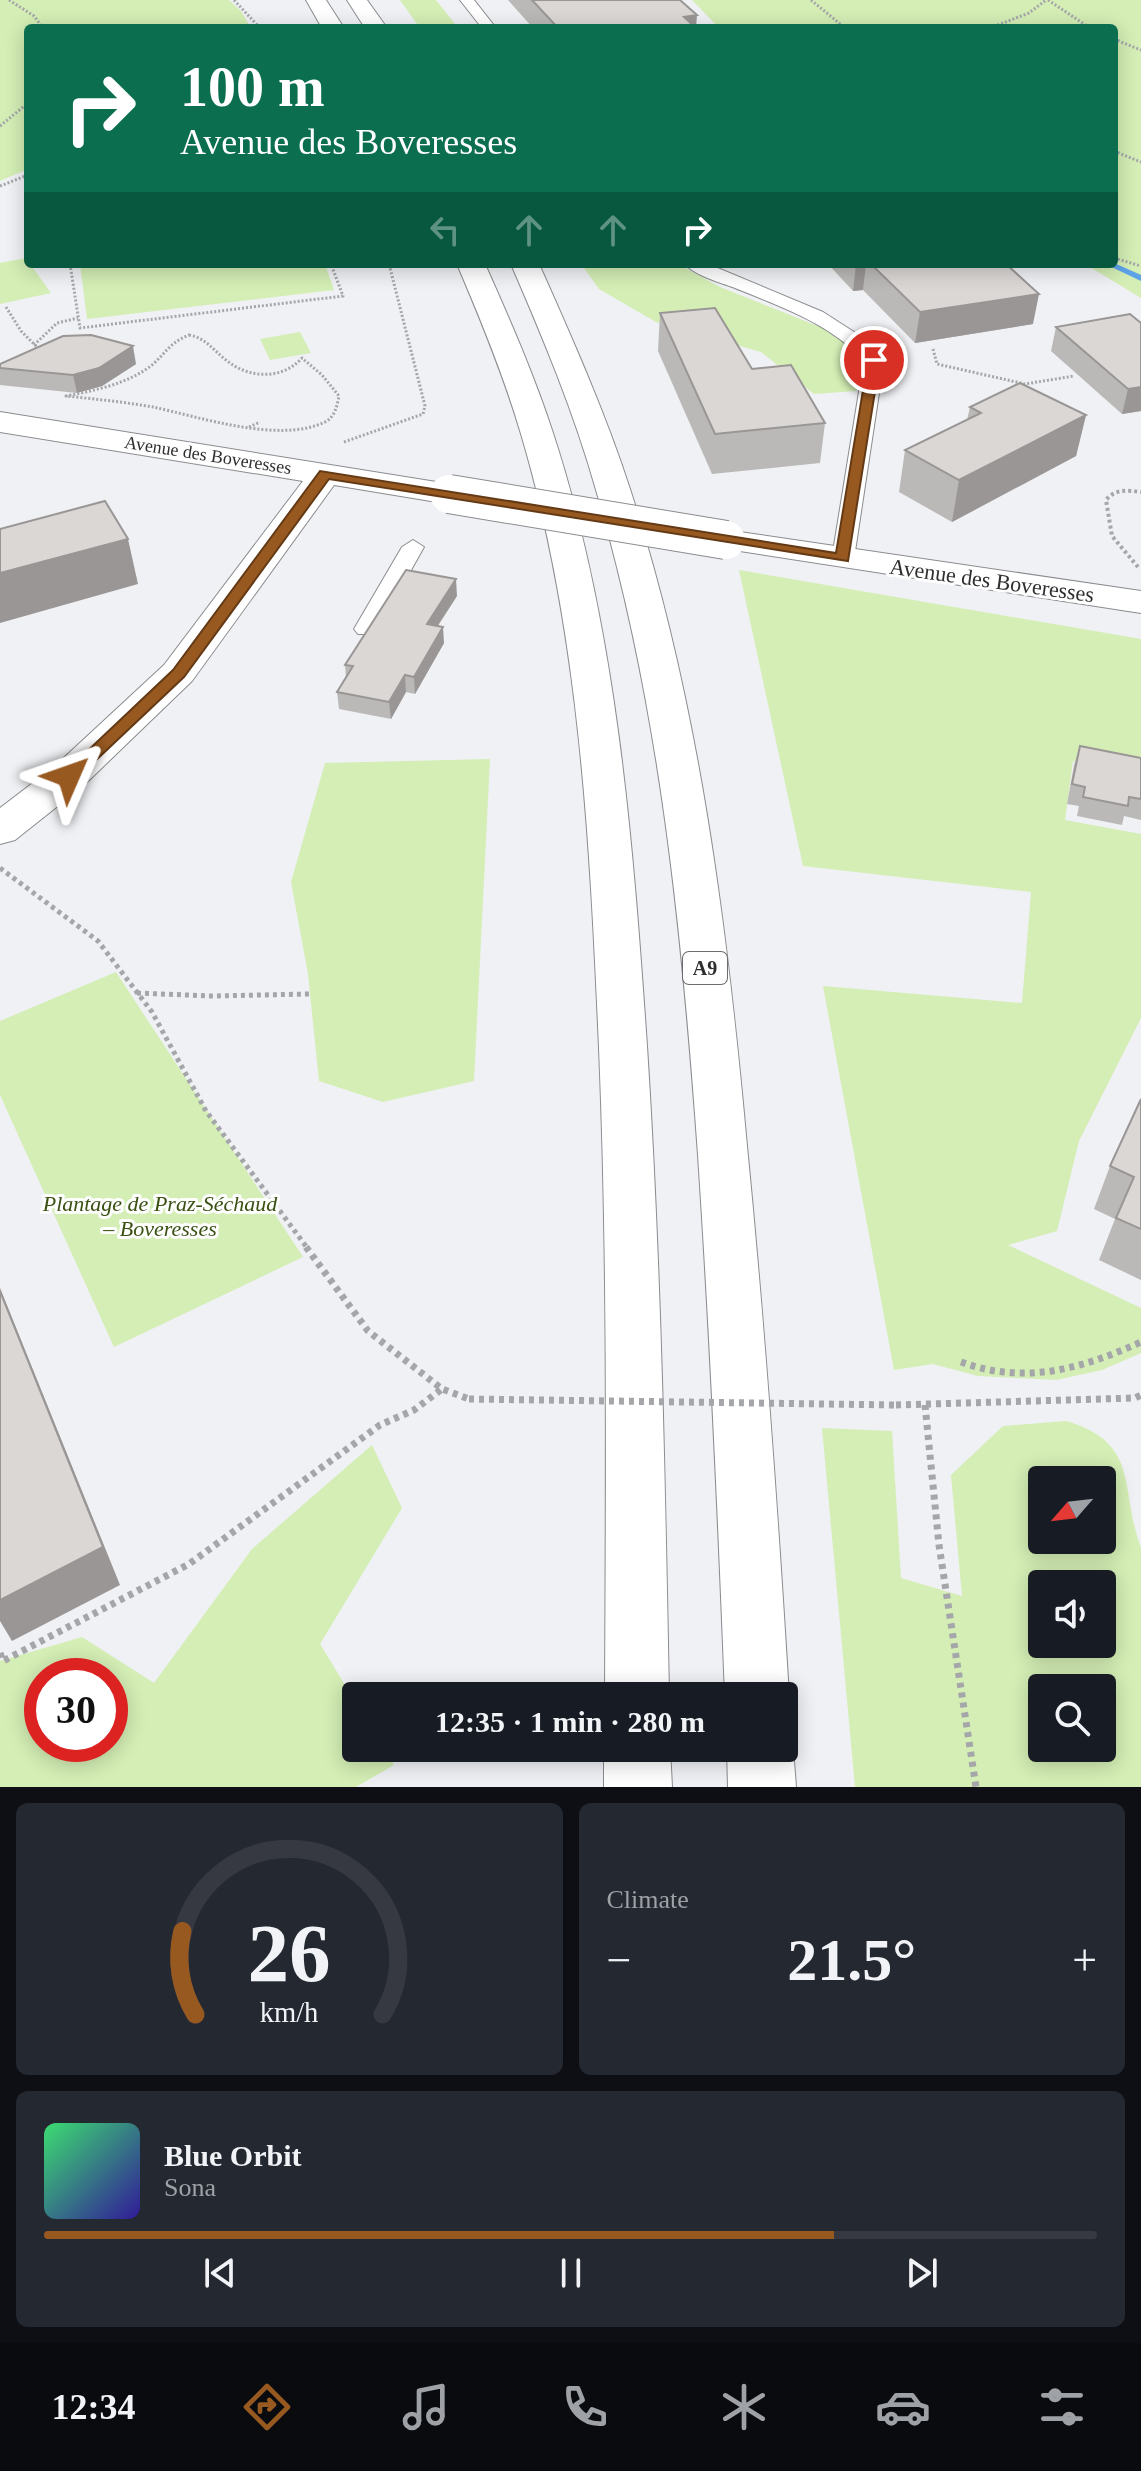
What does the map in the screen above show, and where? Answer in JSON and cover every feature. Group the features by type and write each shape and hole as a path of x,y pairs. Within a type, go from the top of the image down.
{"main road":[{"path":"316,0 331,24"},
{"path":"357,0 373,24"},
{"path":"473,268 509,356 547,469 584,645 602,774 625,1089 636,1468 637,1682"},
{"name":"A9","path":"527,268 563,344 612,481 651,629 677,763 718,1081 746,1467 756,1682"},
{"name":"Avenue des Boveresses","path":"0,422 726,540 1141,602"},
{"path":"0,830 69,776 178,673 318,473"},
{"path":"637,1762 638,1787"},
{"path":"761,1762 762,1787"}],"lane":[{"path":"467,0 486,24"},
{"path":"702,268 842,329 864,346 874,360 843,558"},
{"path":"366,629 413,547"}],"path":[{"path":"9,0 34,16 40,24"},
{"path":"234,0 256,24"},
{"path":"811,0 840,24"},
{"path":"1000,24 1029,13 1047,0 1084,24"},
{"path":"1118,41 1141,50"},
{"path":"0,126 24,106"},
{"path":"1118,153 1141,162"},
{"path":"0,186 24,177"},
{"path":"1118,259 1141,266"},
{"path":"71,268 80,328 343,296 332,268"},
{"path":"318,473 340,443 423,414 425,406 390,268"},
{"path":"6,307 21,331 47,356"},
{"path":"34,345 57,323 78,318"},
{"path":"118,379 146,370 178,338 196,335 217,349 224,360 256,374 282,374 295,368 302,358 322,375 339,396 337,412 326,421 307,427 270,428 66,396 99,390 118,379 122,373"},
{"path":"933,349 937,364 1025,384 1074,376"},
{"path":"1141,492 1128,490 1112,493 1106,500 1112,536 1141,571"},
{"path":"0,868 98,941 152,1012 206,1111 368,1331 442,1389 469,1399 896,1405 1135,1398 1141,1395"},
{"path":"136,993 211,996 310,994"},
{"path":"961,1362 978,1370 1054,1373 1097,1362 1141,1342"},
{"path":"0,1653 3,1661 189,1564 380,1425 414,1410 442,1389"},
{"path":"925,1405 939,1545 976,1787"}],"green space":[{"path":"0,0 229,0 241,11 249,24 24,24 24,171 0,181"},
{"path":"400,0 436,0 455,24 417,24"},
{"path":"692,0 1141,0 1141,298 1092,268 1118,268 1118,24 715,24"},
{"path":"24,258 24,268 33,268 51,293 0,304 0,263"},
{"path":"81,268 326,268 334,290 87,319"},
{"path":"584,268 685,268 720,287 835,333 853,347 862,362 856,391 814,394 761,352 656,322 599,289"},
{"path":"300,332 311,353 270,360 260,339"},
{"path":"739,570 1141,639 1141,774 1073,761 1065,820 1141,834 1141,1018 1079,1141 1057,1231 1008,1245 1141,1308 1141,1353 1102,1370 1056,1380 978,1376 933,1364 894,1370 823,986 1022,1003 1031,892 803,866"},
{"path":"490,759 474,1081 383,1102 319,1081 308,974 291,882 325,763"},
{"name":"Plantage de Praz-Séchaud – Boveresses","path":"116,972 303,1257 114,1347 0,1095 0,1021"},
{"path":"1066,1421 1090,1430 1117,1455 1141,1548 1141,1787 855,1787 822,1428 892,1431 901,1578 962,1596 951,1475 1003,1426"},
{"path":"372,1445 402,1508 320,1644 343,1682 342,1762 392,1762 394,1765 356,1787 0,1787 0,1661 82,1637 115,1658 24,1658 24,1762 128,1762 128,1666 154,1683 252,1549"}],"building":[{"path":"532,0 680,0 697,15 684,17 692,24 554,24"},
{"path":"875,268 1010,268 1039,294 920,312"},
{"path":"715,308 752,369 791,365 825,423 715,434 660,313"},
{"path":"1130,314 1141,323 1141,387 1128,389 1056,327"},
{"path":"91,335 133,346 99,368 73,375 0,368 0,364 63,336"},
{"path":"1020,383 1086,415 959,480 905,450 981,413 970,407"},
{"path":"105,501 128,539 0,573 0,529"},
{"path":"406,570 456,579 427,624 443,627 414,677 405,675 389,702 337,692 353,666 345,665"},
{"path":"1080,746 1141,758 1141,799 1129,797 1128,806 1083,797 1085,787 1072,784"},
{"path":"1141,1099 1141,1229 1116,1218 1134,1177 1110,1166"},
{"path":"0,1291 103,1547 0,1600"}],"waterway":[{"path":"1118,268 1141,278"}],"route":[{"path":"69,776 178,673 325,474 843,558 875,370 874,360"}]}
